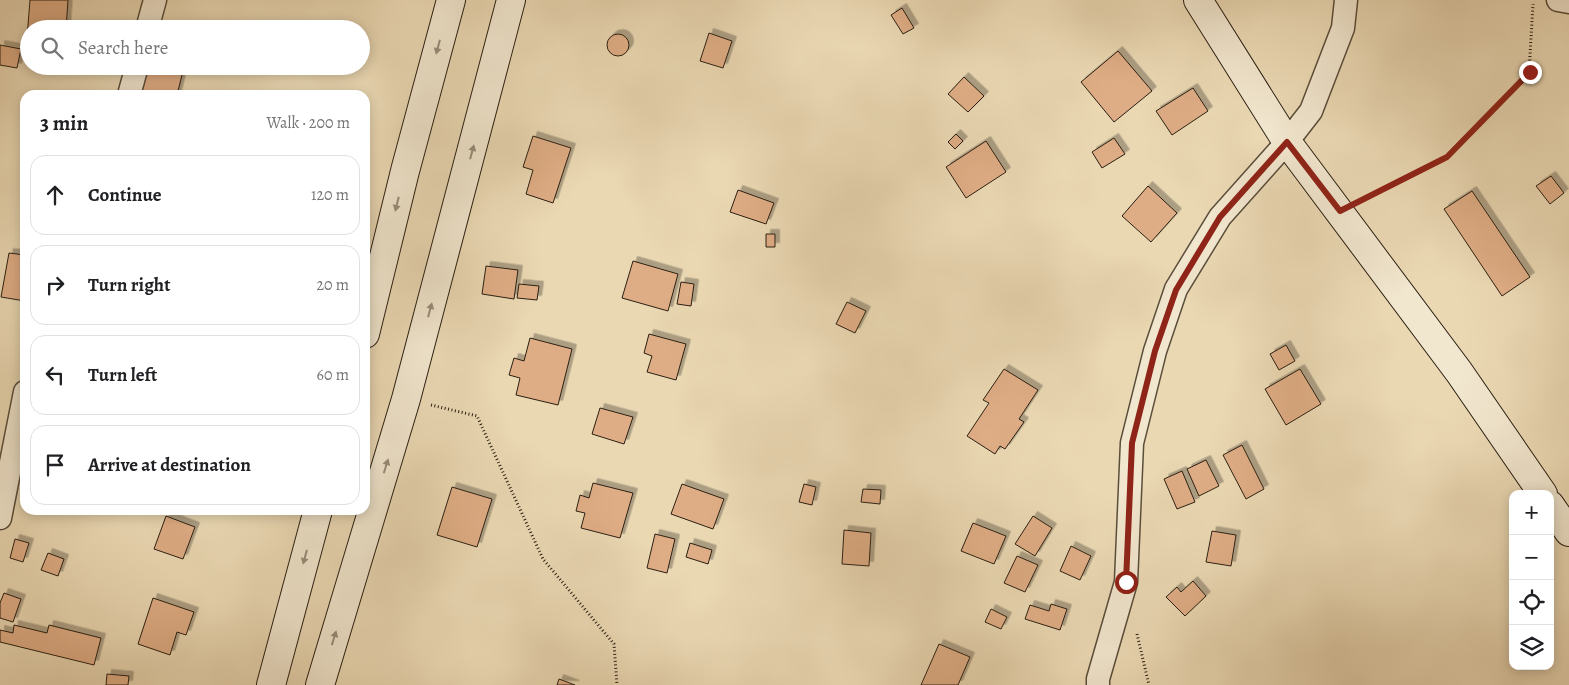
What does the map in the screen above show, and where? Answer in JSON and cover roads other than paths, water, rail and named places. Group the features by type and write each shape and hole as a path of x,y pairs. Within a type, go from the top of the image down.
{"main road":[{"path":"370,314 405,171 451,0"},
{"path":"320,685 406,400 510,0"},
{"path":"1198,0 1287,142 1459,372 1540,490"},
{"path":"1554,511 1569,532"},
{"path":"270,685 317,515"}],"street":[{"path":"149,20 154,0"},
{"path":"1098,685 1126,582 1132,443 1155,351 1173,298 1220,217 1287,142 1311,111 1343,28 1346,0"},
{"path":"1558,0 1569,2"},
{"path":"130,90 134,75"},
{"path":"0,518 20,417"}]}
